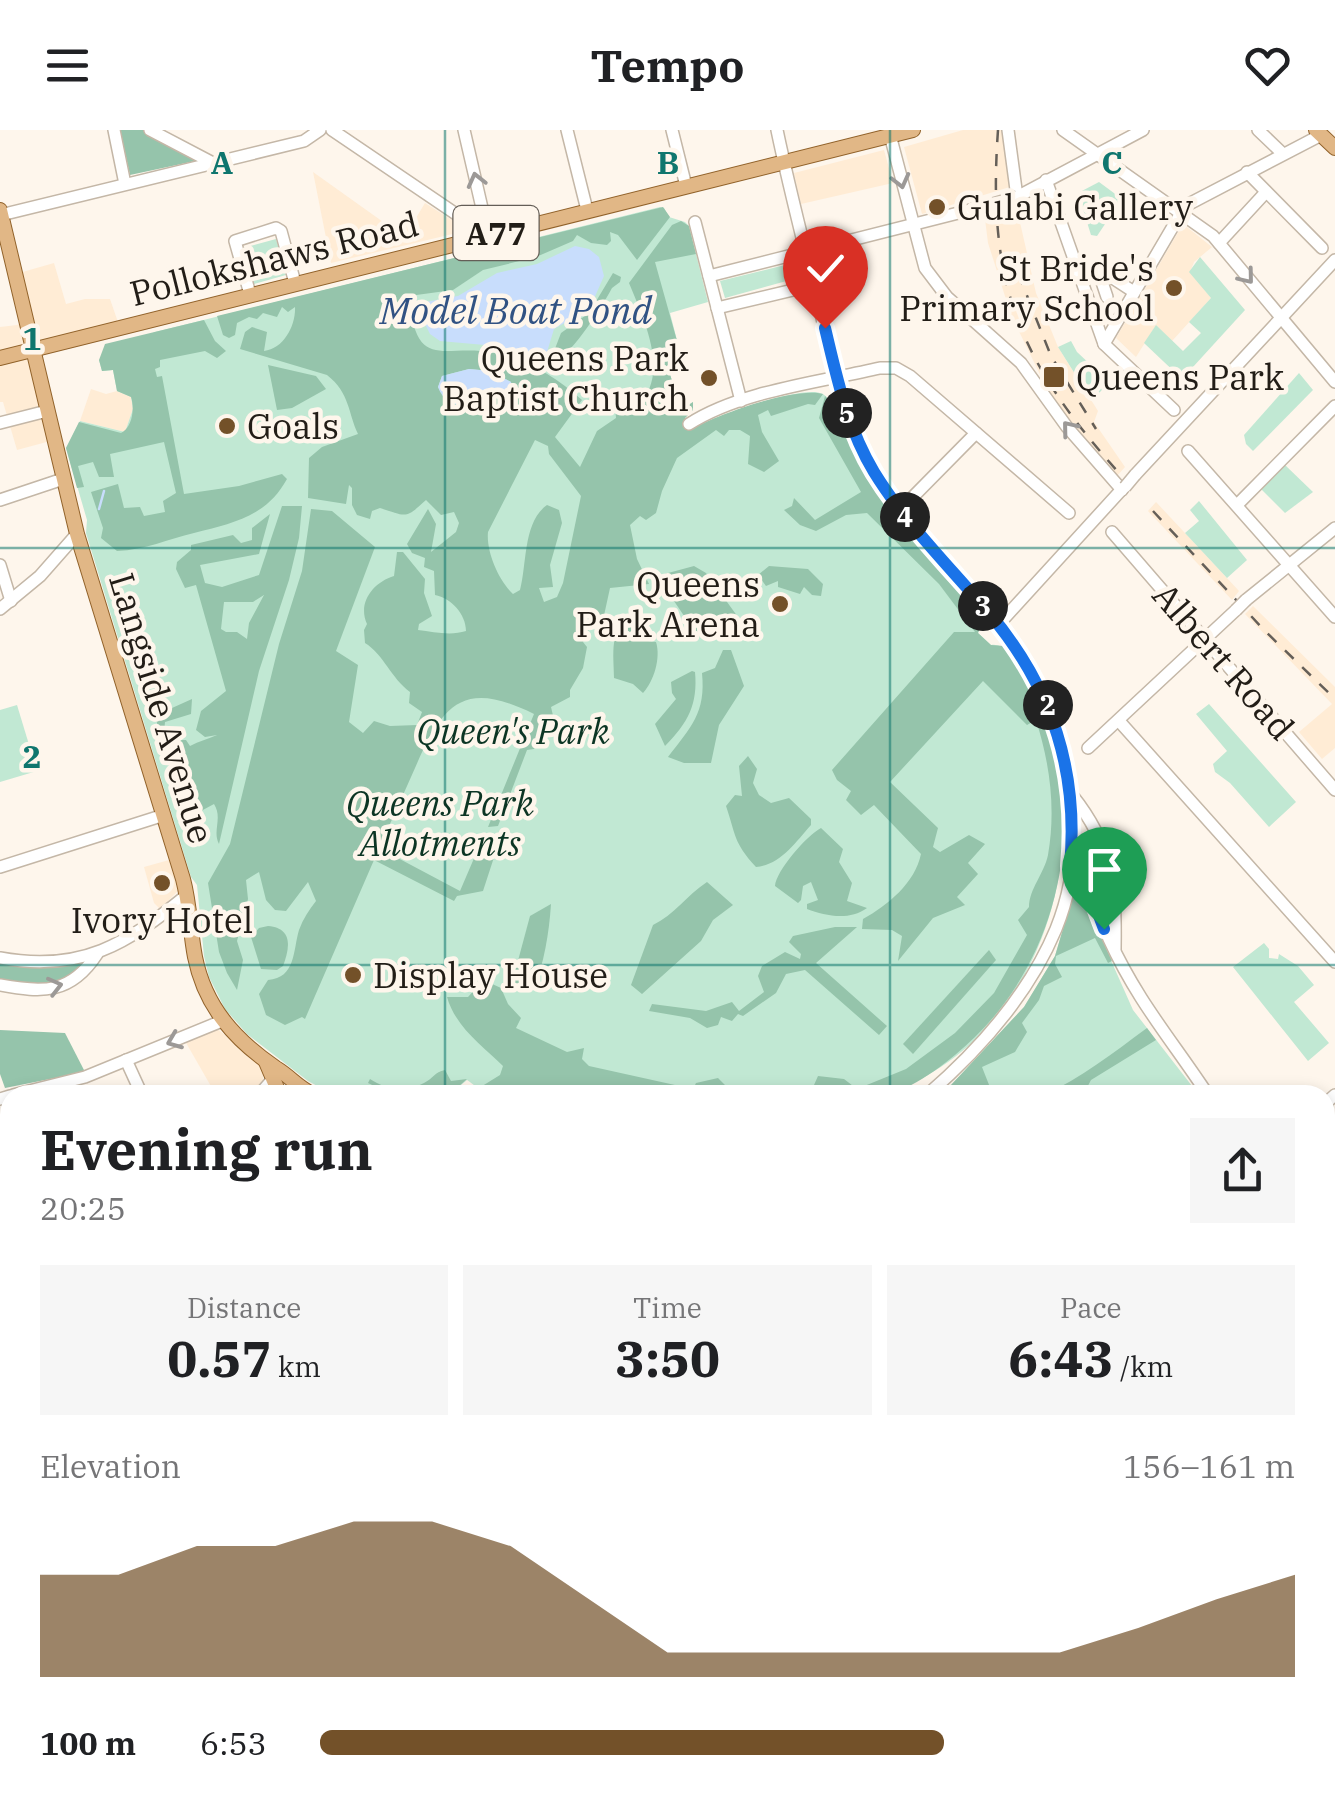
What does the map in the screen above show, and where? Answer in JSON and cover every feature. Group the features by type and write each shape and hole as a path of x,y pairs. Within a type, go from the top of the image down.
{"main road":[{"name":"Pollokshaws Road","path":"0,358 295,283 472,232 587,210 913,130"},
{"path":"1318,132 1335,148"},
{"name":"Langside Avenue","path":"1,212 77,534 187,894 199,972 222,1021 287,1085"},
{"name":"Langside Avenue","path":"266,1061 274,1078 283,1085"}],"street":[{"path":"114,130 126,184"},
{"path":"150,130 213,163"},
{"path":"1,212 304,140 320,130"},
{"path":"332,130 351,135 472,232 482,208 464,130"},
{"path":"567,130 587,210"},
{"path":"672,130 686,186"},
{"path":"777,130 837,378 859,444 900,510 998,624 1030,668 1062,744 1072,794 1070,866 1057,927 1032,977 1000,1020 937,1085"},
{"path":"1008,130 1017,197"},
{"path":"1062,130 1220,243 1335,382"},
{"path":"709,276 1017,197 1143,130"},
{"path":"1258,130 1282,153"},
{"path":"1104,344 1180,211 1318,132"},
{"path":"886,134 925,268 948,298 1021,362 1067,427 1124,488"},
{"path":"1247,172 1322,248"},
{"path":"1046,180 1104,344 1174,410"},
{"path":"1220,243 1266,192"},
{"path":"695,222 741,401"},
{"path":"250,294 236,240 276,228 281,232 295,283"},
{"path":"998,624 1335,260"},
{"path":"0,276 16,272"},
{"path":"1107,297 1099,273 1134,292"},
{"path":"717,308 814,285"},
{"path":"688,424 741,401 892,367 906,372 1069,513"},
{"path":"1237,505 1335,406"},
{"path":"0,423 47,411"},
{"path":"900,510 976,433"},
{"path":"1188,451 1335,617"},
{"path":"0,500 63,479"},
{"path":"1088,748 1246,600 1335,528"},
{"name":"Albert Road","path":"1112,532 1335,790"},
{"path":"6,605 52,564 77,534"},
{"path":"0,565 6,605"},
{"path":"1119,721 1335,962"},
{"path":"1072,794 1096,827 1109,860 1116,908 1115,952"},
{"path":"0,867 164,815"},
{"path":"1070,866 1084,876 1115,952 1153,1021 1201,1085"},
{"path":"0,958 50,962 97,954 134,936 187,894"},
{"path":"0,985 30,991 56,988 80,976 97,954"},
{"path":"62,1085 222,1021"},
{"path":"126,1060 137,1085"},
{"path":"268,1085 274,1078"}],"shaded area":[{"path":"963,130 1005,130 1013,186 922,214 904,147"},
{"path":"884,150 893,183 801,204 794,173"},
{"path":"313,172 400,234 406,226 410,228 425,203 458,224 461,232 331,263"},
{"path":"1017,209 1036,293 1058,347 1098,411 1094,422 1125,467 1117,476 1051,397 1011,315 988,243 985,219"},
{"name":"St Bride's Primary School","path":"1183,224 1212,247 1194,262 1190,272 1211,298 1172,341 1156,325 1136,357 1116,338"},
{"path":"54,263 66,304 110,299 120,328 36,351 54,440 17,450 0,402 0,327 17,325 29,317 19,273"},
{"path":"91,389 106,394 117,391 131,397 133,409 125,432 80,421"},
{"path":"1156,502 1239,591 1232,600 1148,511"},
{"path":"1253,606 1335,687 1335,748 1322,759 1299,732 1332,704 1245,614"},
{"name":"Ivory Hotel","path":"169,860 178,891 160,909 154,903 144,867"},
{"path":"215,1027 263,1067 263,1085 210,1085 185,1041"}],"green space":[{"path":"120,130 143,130 200,160 130,175"},
{"path":"1099,182 1122,199 1097,236 1091,235 1078,193"},
{"name":"Queen's Park","path":"660,207 669,217 685,222 708,302 670,313 679,348 669,371 681,410 693,402 693,410 685,418 691,428 797,393 823,394 829,399 874,489 916,545 979,614 978,633 1013,658 1049,728 1062,789 1062,852 1050,914 1026,972 991,1023 944,1065 904,1085 475,1085 467,1080 461,1085 315,1085 247,1034 225,1009 209,977 197,885 191,877 86,533 87,520 66,448 80,421 125,432 133,409 131,397 117,391 113,370 102,371 99,360 155,332"},
{"path":"663,207 670,217 637,260 618,235 610,232 607,245 591,243 577,235 573,241 536,257 483,270 453,290 409,296 418,337 435,350 494,353 519,360 541,370 582,400 555,437 580,467 597,431 616,418 614,394 643,399 650,386 650,341 629,283 672,225 681,221 689,226 696,254 655,262 679,348 669,371 681,410 693,402 693,410 685,418 692,429 775,398 823,394 815,405 771,416 768,410 758,415 762,432 779,461 764,472 748,464 750,436 740,430 729,430 724,436 716,430 677,458 656,513 646,520 640,516 630,525 637,559 649,584 610,588 603,620 588,631 583,642 587,647 583,668 570,697 551,707 555,724 534,749 527,750 498,826 488,827 534,714 510,704 473,699 446,714 425,746 379,848 460,891 484,835 499,842 483,891 457,896 454,901 374,860 305,1019 285,1025 266,1015 259,994 268,980 289,969 301,926 316,901 308,882 286,911 275,910 266,900 259,872 246,880 248,899 237,941 243,960 237,990 219,952 208,883 230,844 279,644 302,571 311,509 332,511 375,547 336,651 358,665 349,722 363,733 374,721 390,726 417,725 422,712 409,703 410,692 365,643 364,608 369,594 394,576 397,552 403,552 425,579 424,593 432,616 419,624 418,630 466,631 457,608 435,595 434,571 424,567 425,558 412,553 407,544 428,509 436,524 431,552 456,532 459,523 454,512 441,515 426,500 406,514 380,508 372,511 370,519 357,515 349,485 346,504 308,498 309,458 322,447 358,434 344,396 327,375 240,349 245,332 252,327 267,332 264,351 277,346 291,328 295,307 288,312 282,307 277,317 263,313 257,319 249,317 237,323 235,335 229,338 223,335 217,316","holes":["469,369 491,371 511,382 472,404 453,404 438,387 442,376","535,440 548,446 549,454 581,496 563,583 557,597 544,602 539,588 553,587 550,565 562,523 559,510 547,505 539,512 527,544 520,590 513,594 498,573 488,540 488,532"]},
{"path":"276,239 286,275 254,284 243,248"},
{"path":"1200,257 1245,310 1182,379 1144,343 1156,325 1183,351 1201,333 1189,322 1211,298 1189,272"},
{"path":"797,262 801,277 725,298 720,281"},
{"path":"613,273 621,277 620,282 574,344 548,367 561,333 589,313"},
{"path":"204,320 215,341 226,351 217,358 205,351 160,360 160,367 155,369 157,377 162,376 184,494 239,486 282,474 287,479 269,502 247,516 222,526 117,551 101,538 103,528 91,492 118,484 124,508 140,507 144,516 165,512 163,501 176,493 164,442 110,454 114,477 99,477 93,462 78,466 84,487 77,488 66,448 79,422 121,433 132,418 131,397 117,391 113,370 102,371 99,360 105,344"},
{"path":"1071,341 1077,352 1109,382 1092,401 1058,347"},
{"path":"268,365 316,376 326,389 292,408 277,410"},
{"path":"1299,373 1313,390 1253,451 1244,435"},
{"path":"825,396 885,503 979,614 978,633 991,645 1004,646 1034,692 1053,741 1063,794 1063,847 1054,899 1036,949 1010,996 975,1037 945,1063 910,1085 867,1085 906,1069 955,1033 994,993 1027,935 1018,920 1029,907 1048,855 1050,787 1036,720 1027,725 983,681 890,782 938,828 933,847 940,852 969,835 985,844 968,863 978,874 957,897 965,905 933,918 898,961 902,936 892,930 862,929 863,919 907,884 921,854 874,805 861,815 846,800 851,791 837,780 832,770 954,632 975,632 939,584 867,513 846,515 816,531 800,525 784,510 792,506 794,498 815,520 861,492 819,418"},
{"path":"1285,465 1313,492 1285,513 1261,489"},
{"path":"1199,501 1247,560 1227,578 1185,533 1199,521 1190,510"},
{"path":"282,506 302,506 289,580 259,671 219,844 214,804 188,818 184,815 155,716 171,712 192,699 191,714 165,722 164,732 175,740 186,740 190,746 217,735 205,737 196,730 201,711 226,691 196,585 185,588 176,569 177,562 191,550 191,545 233,535 241,543 252,540 252,528 270,514 259,554 200,565 205,583 222,587 259,575","holes":["264,595 249,623 247,639 221,629 224,602 253,602"]},
{"path":"694,566 706,573 743,624 737,629 719,620 695,632 657,576"},
{"path":"769,566 808,569 823,584 821,596 812,595 804,587 800,594 778,587 778,581 766,586 758,575"},
{"path":"633,616 642,617 648,641 656,642 658,655 656,669 643,693 633,684 614,678 616,634"},
{"path":"723,650 731,650 744,686 719,725 711,763 684,763 668,757 699,709 702,673 715,668"},
{"path":"692,671 696,683 690,712 665,746 655,724 676,699 671,682"},
{"path":"1209,704 1296,802 1269,827 1215,772 1213,764 1227,751 1196,714"},
{"path":"17,705 37,771 0,782 0,710"},
{"path":"748,756 757,769 753,783 759,795 771,803 789,798 811,819 811,825 786,852 756,867 739,844 726,806 735,795 742,796 739,766"},
{"path":"821,828 843,849 839,862 852,883 847,901 867,908 853,915 837,916 807,909 807,904 818,900 811,882 803,886 798,903 775,886 793,854"},
{"path":"707,882 733,905 713,920 701,941 642,994 631,985 653,925"},
{"path":"1074,892 1082,895 1133,1010 1191,1085 951,1085 1024,1007 1055,956"},
{"path":"1074,892 1082,895 1112,961 1108,963 1095,938 1056,956 1055,964 1062,977 1044,986 1022,1023 1027,1032 1015,1052 982,1067 989,1085 951,1085 1024,1007 1055,956"},
{"path":"551,904 538,979 534,989 523,992 512,983 530,916"},
{"path":"268,926 282,931 288,940 283,966 277,970 261,969 251,937 259,928"},
{"path":"835,927 857,927 816,963 887,1026 879,1035 805,970 786,974 776,993 743,1016 738,1014 732,1021 721,1017 718,1025 707,1028 690,1018 649,1011 652,1004 706,1011 732,1002 739,1011 764,992 758,976 762,966 785,952 800,959 801,954 789,942 793,936"},
{"path":"1264,943 1269,958 1278,959 1279,954 1298,966 1314,985 1294,1002 1329,1043 1308,1061 1233,967"},
{"path":"989,950 996,960 913,1054 903,1044"},
{"path":"0,962 34,966 86,963 56,981 24,985 0,982"},
{"path":"490,983 501,988 508,1004 521,1018 516,1028 567,1052 584,1048 582,1059 589,1066 675,1085 484,1085 500,1075 503,1066 463,1027 447,997 468,997 478,986"},
{"path":"1147,1028 1156,1040 1088,1085 1062,1085"},
{"path":"0,1030 65,1033 85,1072 20,1085 4,1085 0,1074"},
{"path":"445,1070 451,1081 467,1079 460,1085 418,1085"},
{"path":"818,1076 844,1079 852,1085 814,1085"},
{"path":"718,1078 725,1085 695,1085 696,1083"}],"water":[{"name":"Model Boat Pond","path":"575,246 589,249 599,257 604,276 593,301 582,313 554,329 547,352 538,360 496,346 440,341 430,334 417,308 420,303 458,296 497,273 537,264"},
{"path":"469,369 491,371 511,382 512,387 484,403 452,403 438,387 442,376"}],"waterway":[{"path":"99,509 104,491"}],"railway":[{"path":"998,130 998,232 1016,316 1056,393 1119,473"},
{"path":"1018,273 1051,356 1096,429"},
{"path":"1153,511 1335,699"}],"place":[{"name":"Gulabi Gallery","path":"937,207"},
{"name":"St Bride's Primary School","path":"1174,288"},
{"name":"Queens Park","path":"1054,377"},
{"name":"Queens Park Baptist Church","path":"709,378"},
{"name":"Goals","path":"227,426"},
{"name":"Queens Park Arena","path":"780,604"},
{"name":"Ivory Hotel","path":"162,883"},
{"name":"Display House","path":"353,975"}],"route":[{"path":"825,328 841,396 873,469 907,519 1012,642 1046,700 1062,744 1072,794 1070,866 1084,876 1104,929"}],"park label":[{"name":"Queens Park Allotments","path":"440,823"}]}
